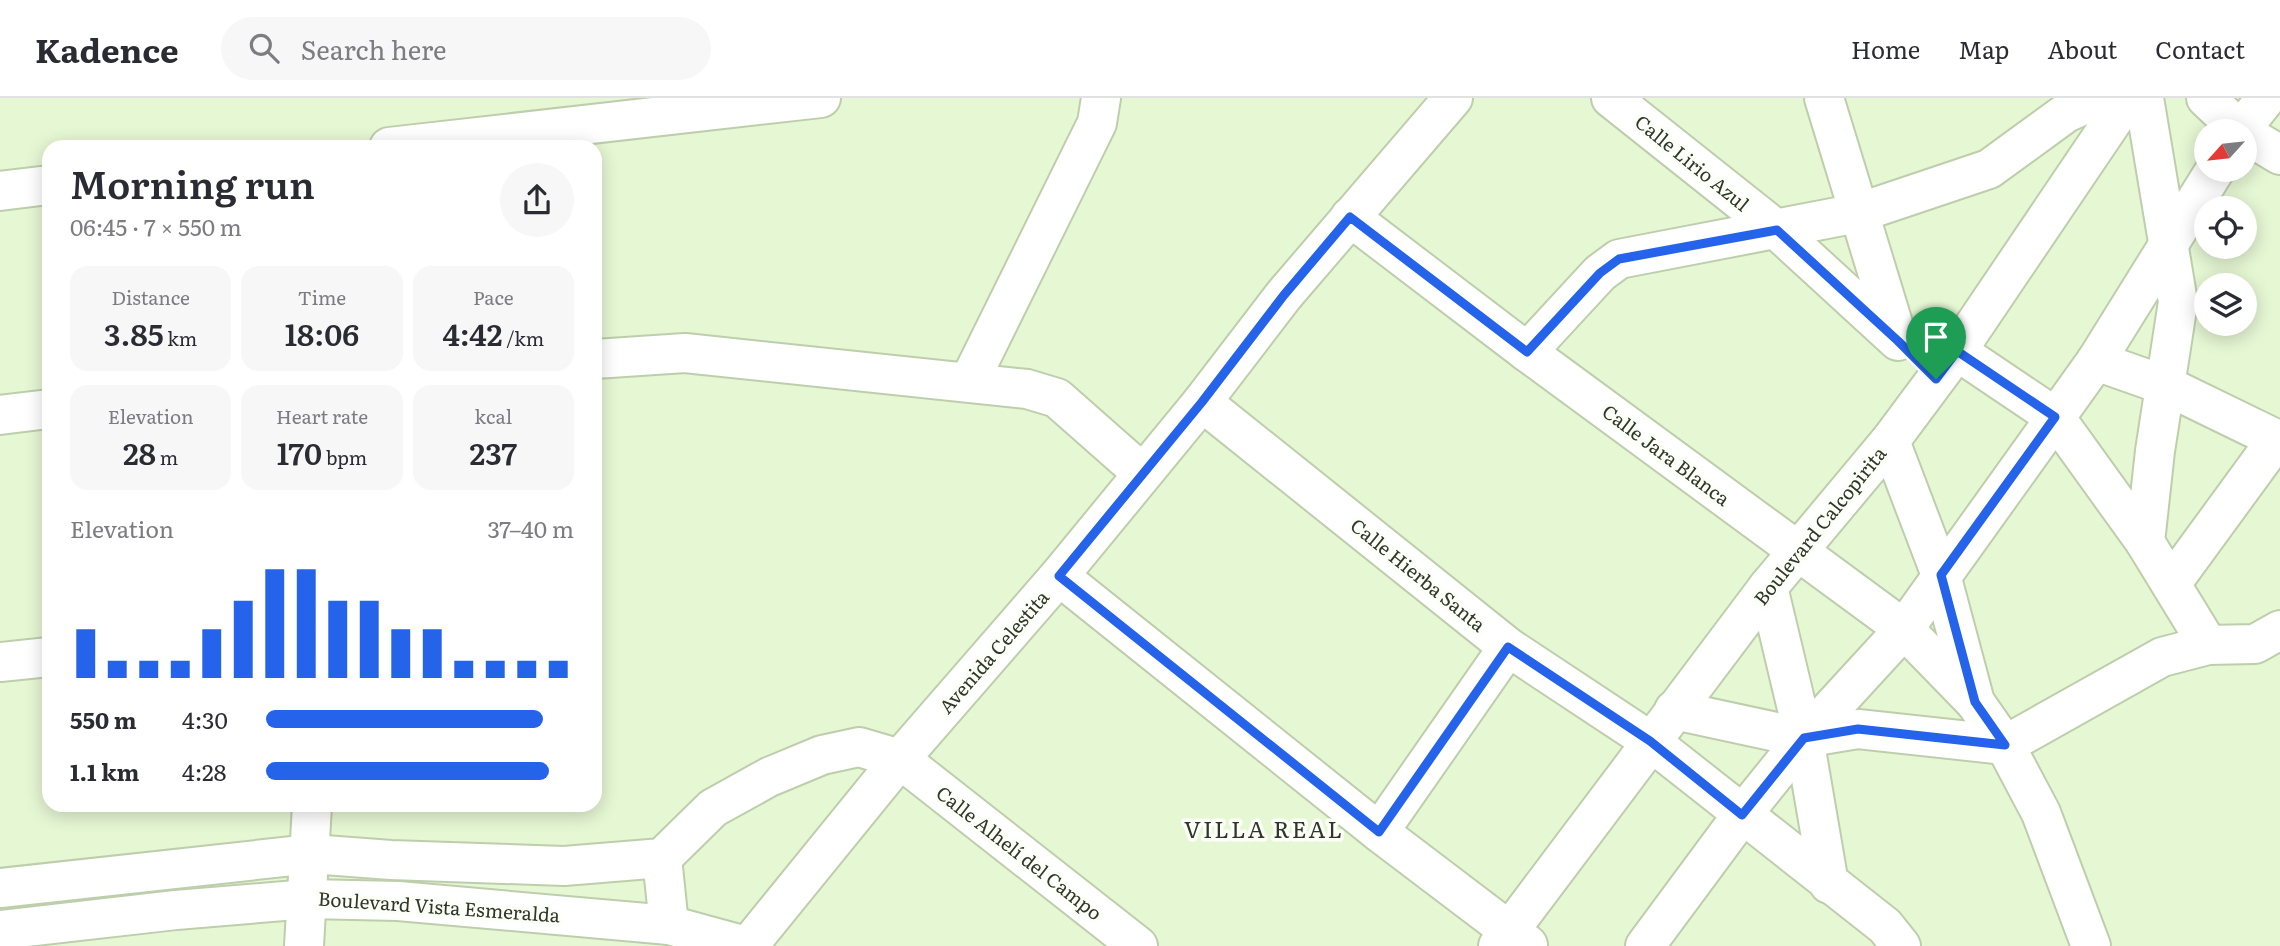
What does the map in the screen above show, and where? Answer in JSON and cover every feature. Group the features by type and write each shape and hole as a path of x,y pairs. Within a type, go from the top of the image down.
{"street":[{"path":"451,140 821,98"},
{"path":"969,382 1097,122 1101,98"},
{"name":"Avenida Celestita","path":"747,946 900,759 1059,576 1202,402 1284,295 1453,98"},
{"name":"Calle Lirio Azul","path":"1611,98 1777,230 1898,341 2055,417"},
{"path":"1824,98 1898,341"},
{"path":"1527,352 1600,273 1619,259 1858,213 1989,169 2066,113 2099,98"},
{"name":"Boulevard Calcopirita","path":"1512,941 1650,741 1768,587 1890,441 1947,365 2128,98"},
{"path":"2144,98 2178,302 2155,451 2145,542"},
{"path":"2206,98 2228,119"},
{"path":"2251,119 2266,98"},
{"path":"2258,142 2280,155"},
{"path":"1645,946 1742,815 1804,738 1904,629 2096,361 2207,182"},
{"path":"0,191 42,186"},
{"name":"Calle Jara Blanca","path":"1350,217 1527,352 1904,629 1975,702"},
{"path":"602,359 685,353 1027,388 1057,398 1142,474"},
{"path":"2096,361 2167,386 2279,440 2171,584"},
{"name":"Calle Hierba Santa","path":"1202,402 1508,647 1650,741 1885,926 1901,946"},
{"path":"0,415 42,411"},
{"path":"2055,417 2145,542 2208,645"},
{"path":"1890,441 1941,575 1975,702 2005,745 2041,813 2091,946"},
{"path":"1059,576 1512,941"},
{"path":"1768,587 1804,738 1829,884"},
{"path":"1674,710 1804,738 1858,729 2005,745 2162,657 2208,645 2272,646"},
{"path":"1379,832 1508,647"},
{"path":"0,662 42,658"},
{"path":"0,887 310,854 391,860 564,866 662,858 713,808 769,777 822,755 859,747 900,759"},
{"name":"Calle Alhelí del Campo","path":"900,759 1138,946"},
{"path":"304,946 312,812"},
{"path":"662,858 669,925"},
{"name":"Boulevard Vista Esmeralda","path":"0,930 176,910 308,899 398,901 669,925 747,946"}],"district":[{"name":"VILLA REAL","path":"1264,830"}],"route":[{"path":"1350,217 1527,352 1600,273 1619,259 1777,230 1936,379 1957,351 2055,417 1941,575 1975,702 2005,745 1858,729 1804,738 1742,815 1650,741 1508,647 1379,832 1059,576 1202,402 1284,295 1350,217"}]}
